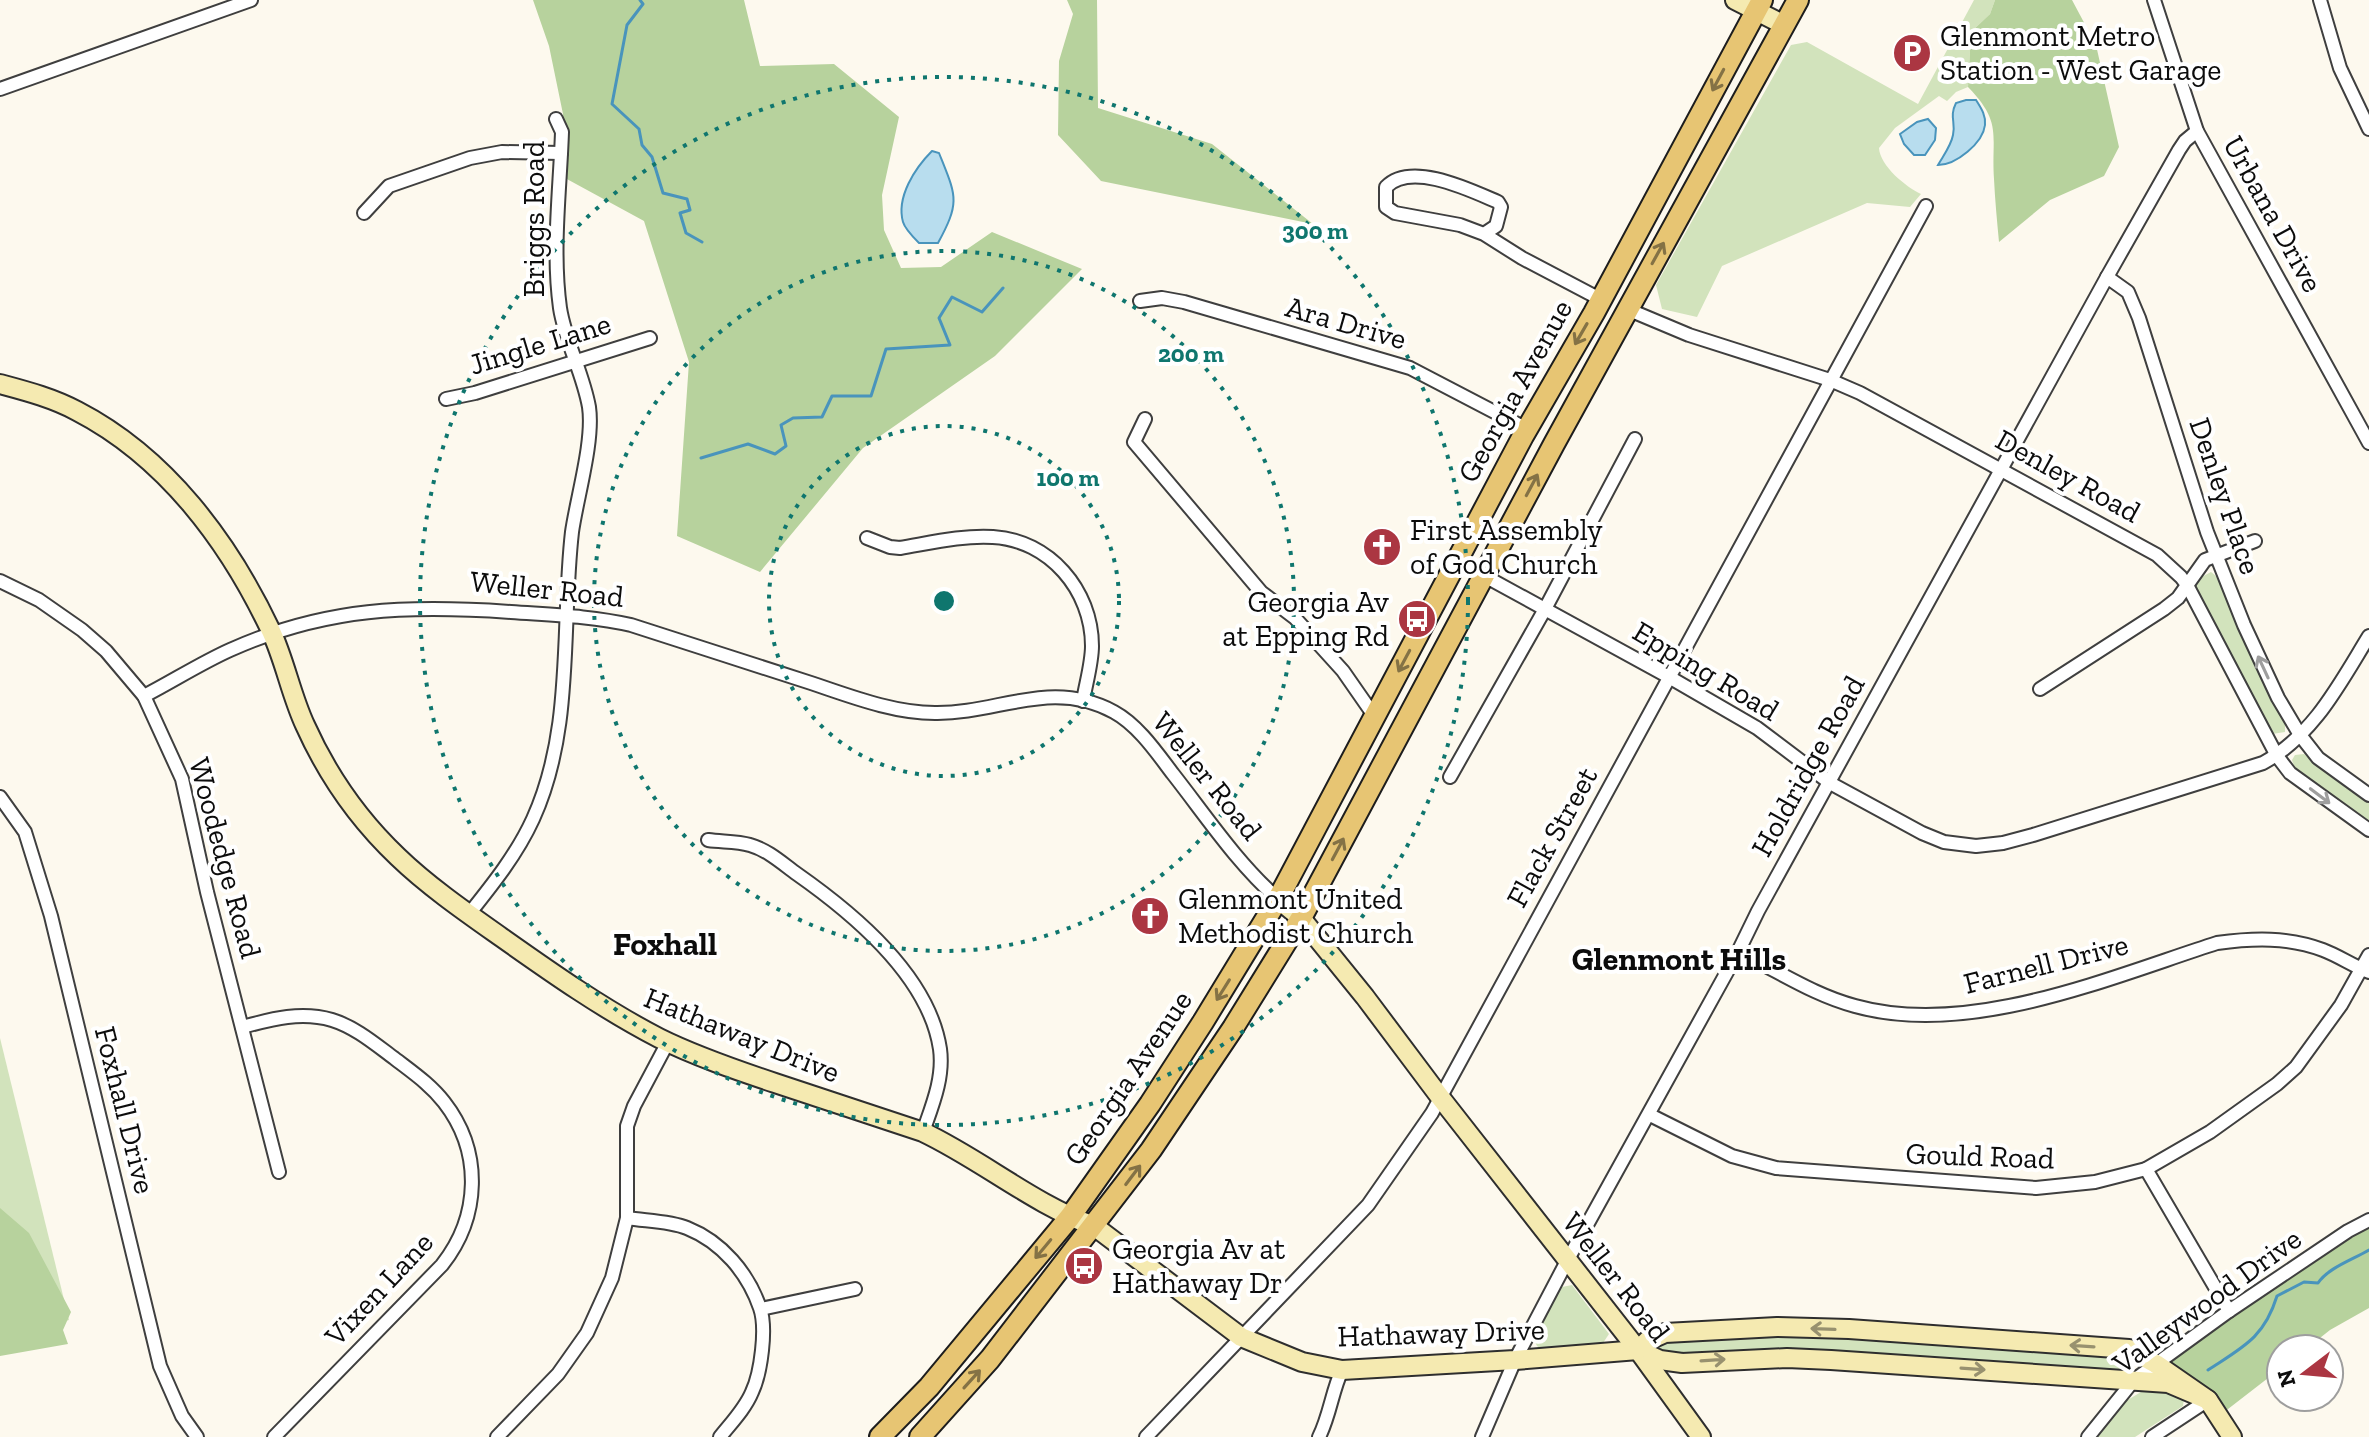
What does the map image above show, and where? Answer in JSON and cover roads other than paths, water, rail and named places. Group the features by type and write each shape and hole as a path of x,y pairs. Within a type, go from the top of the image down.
{"main road":[{"name":"Georgia Avenue","path":"920,1437 990,1359 1151,1150 1301,918 1627,309 1798,0"},
{"name":"Georgia Avenue","path":"880,1437 929,1387 1070,1217 1155,1097 1203,1022 1278,899 1527,429 1758,6"}],"street":[{"path":"0,89 251,0"},
{"path":"1735,0 1758,6 1784,25"},
{"name":"Urbana Drive","path":"2154,0 2197,131 2369,443"},
{"path":"2320,0 2340,68 2369,129"},
{"name":"Briggs Road","path":"469,914 497,880 533,818 547,781 559,725 572,534 589,428 589,407 561,312 556,272 562,132 556,119"},
{"name":"Holdridge Road","path":"1482,1437 1515,1360 1758,911 2107,277 2179,150 2197,131"},
{"path":"364,213 389,186 470,158 502,152 561,153"},
{"path":"1484,234 1496,226 1501,207 1498,202 1457,184 1434,180 1404,176 1386,187 1386,207 1395,213 1460,225 1484,234 1600,299"},
{"name":"Flack Street","path":"1146,1437 1368,1205 1432,1113 1926,206"},
{"name":"Denley Place","path":"2107,277 2128,292 2139,318 2207,532 2244,625 2278,698 2300,735"},
{"name":"Ara Drive","path":"1140,301 1162,298 1184,302 1410,368 1527,429"},
{"name":"Denley Road","path":"1627,309 1689,335 1830,380 1860,393 2157,555 2187,585 2277,756 2290,773 2369,830"},
{"name":"Jingle Lane","path":"446,399 475,393 650,338"},
{"name":"Hathaway Drive","path":"0,384 75,410 108,430 142,456 189,502 227,551 272,633 304,724 331,775 399,859 469,914 583,995 668,1042 743,1072 923,1132 950,1145 1070,1217 1094,1226 1241,1337 1302,1362 1342,1370 1638,1350 1660,1360 1682,1363 1802,1358 2134,1380 2168,1383 2208,1400"},
{"path":"1145,419 1134,442 1261,592 1295,618 1343,671 1375,717"},
{"path":"1450,777 1545,609 1635,439"},
{"path":"867,538 900,548 973,537 994,537 1033,547 1052,560 1072,580 1088,616 1092,646 1083,701"},
{"path":"2040,689 2164,609 2178,598 2205,560 2255,541"},
{"name":"Epping Road","path":"1457,561 1757,728 1830,783 1922,833 1944,842 1976,846 2033,835 2234,774 2277,756 2322,712 2369,636"},
{"name":"Woodedge Road","path":"0,581 39,600 82,630 106,651 144,696 182,779 207,892 279,1172"},
{"name":"Weller Road","path":"144,696 229,651 272,633 331,616 398,608 442,607 596,617 631,625 901,710 950,712 1032,698 1059,697 1083,701 1114,712 1131,725 1160,757 1256,879 1301,918 1365,997 1638,1350 1701,1437"},
{"path":"2300,735 2318,758 2369,795"},
{"name":"Foxhall Drive","path":"0,797 25,832 51,916 160,1366 182,1416 197,1437"},
{"path":"708,840 751,845 831,898 882,946 919,992 934,1022 940,1053 937,1092 923,1132"},
{"name":"Farnell Drive","path":"1738,952 1817,992 1855,1007 1935,1016 2004,1008 2068,991 2217,943 2234,941 2266,938 2290,942 2321,950 2366,971"},
{"name":"Gould Road","path":"1650,1115 1732,1156 1776,1168 2036,1188 2095,1182 2146,1169 2210,1132 2277,1084 2296,1067 2366,971 2369,955"},
{"name":"Vixen Lane","path":"242,1027 284,1016 305,1015 334,1020 367,1038 426,1083 445,1103 469,1152 473,1194 468,1218 455,1248 442,1265 274,1437"},
{"path":"497,1437 558,1374 587,1333 612,1278 627,1218 627,1126 634,1106 668,1042"},
{"path":"2146,1169 2229,1311"},
{"path":"627,1218 686,1228 716,1244 738,1266 761,1309 763,1340 753,1392 720,1437"},
{"name":"Valleywood Drive","path":"2088,1437 2134,1380 2229,1311 2369,1220"},
{"path":"761,1309 855,1289"},
{"name":"Hathaway Drive","path":"1638,1350 1647,1341 1665,1333 1777,1327 1849,1329 2129,1349 2208,1400"},
{"path":"1319,1437 1342,1370"},
{"path":"2152,1437 2208,1400 2232,1437"}],"water":[{"path":"1976,100 1981,109 1985,121 1983,132 1974,146 1960,157 1938,165 1952,139 1956,103"},
{"path":"1928,119 1936,128 1935,140 1925,155 1914,155 1900,134 1917,122"},
{"path":"932,151 939,153 949,179 953,207 938,243 919,243 904,225 902,203 914,174"}],"waterway":[{"path":"640,0 643,4 627,25 612,104 639,129 642,145 652,157 663,193 687,199 690,210 680,213 686,233 702,242"},
{"path":"701,458 748,444 775,454 786,446 781,425 793,418 822,417 832,396 871,396 886,349 950,345 939,318 952,297 982,312 1003,288"},
{"path":"2208,1370 2242,1348 2259,1332 2277,1296 2304,1282 2318,1283 2334,1269 2369,1250"}],"place":[{"name":"Glenmont Metro Station - West Garage","path":"1912,53"},
{"name":"First Assembly of God Church","path":"1382,547"},
{"name":"Georgia Av at Epping Rd","path":"1417,619"},
{"name":"Glenmont United Methodist Church","path":"1150,916"},
{"name":"Georgia Av at Hathaway Dr","path":"1084,1266"}],"district":[{"name":"Foxhall","path":"665,944"},
{"name":"Glenmont Hills","path":"1679,959"}]}
